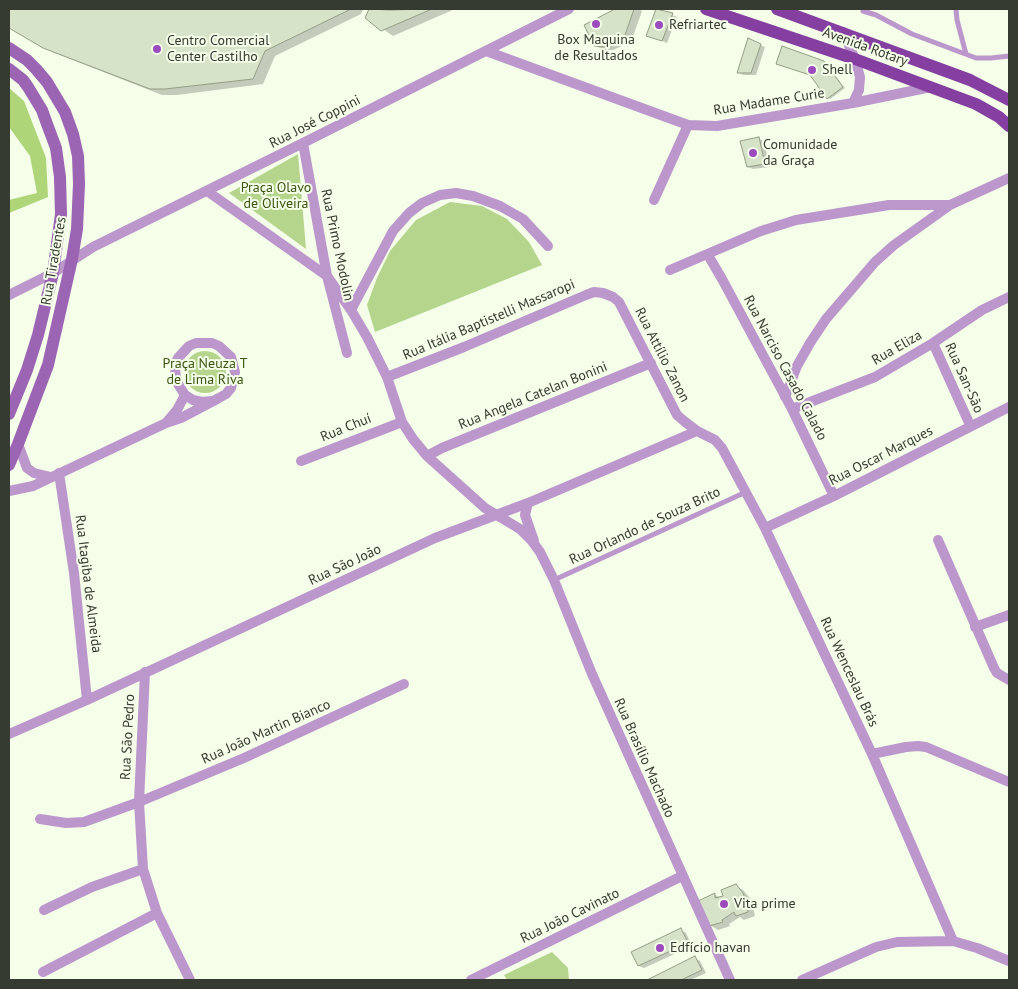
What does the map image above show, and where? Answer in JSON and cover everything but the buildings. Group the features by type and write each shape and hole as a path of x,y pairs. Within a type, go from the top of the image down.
{"main road":[{"name":"Avenida Rotary","path":"706,9 856,59 932,87 976,104 999,117 1009,126"},
{"name":"Avenida Rotary","path":"777,9 970,80 1008,98"},
{"name":"Rua Tiradentes","path":"9,48 27,60 47,82 65,112 78,156 79,184 77,229 72,259 48,365 9,465"},
{"name":"Rua Tiradentes","path":"9,69 23,80 42,110 56,148 60,177 61,214 53,273 33,352 9,414"}],"street":[{"name":"Rua José Coppini","path":"9,295 53,273 72,259 116,235 304,143 569,9"},
{"path":"843,32 856,59 860,77 860,85 853,103"},
{"name":"Rua Madame Curie","path":"486,51 688,125 717,126 853,103 932,87"},
{"path":"654,200 688,125"},
{"name":"Rua Primo Modolin","path":"304,143 327,276 347,353"},
{"path":"785,397 797,366 826,319 857,282 894,245 950,205 1009,178"},
{"path":"207,191 327,276"},
{"path":"352,310 393,231 409,213 422,203 440,195 456,193 472,196 500,206 523,219 548,246"},
{"path":"670,270 761,231 796,220 888,205 950,205"},
{"name":"Rua Narciso Casado Calado","path":"708,255 792,409 834,496"},
{"name":"Rua Brasílio Machado","path":"327,276 352,310 387,377 402,422 426,456 485,508 520,529 536,546"},
{"name":"Rua Itália Baptistelli Massaropi","path":"387,377 586,295 594,292 603,293"},
{"name":"Rua Attílio Zanon","path":"603,293 619,302 677,415 697,431"},
{"name":"Rua Eliza","path":"792,409 875,377 933,343 982,310 1009,297"},
{"path":"9,491 27,488 166,423 181,418 226,394 231,388 235,372 234,364 226,351 212,343 204,342 189,346 178,358 174,374 176,382 185,395 193,400 202,402 212,401"},
{"name":"Rua San-São","path":"933,343 970,425"},
{"name":"Rua Angela Catelan Bonini","path":"426,456 651,362"},
{"path":"166,423 177,410 185,395"},
{"name":"Rua Oscar Marques","path":"765,528 834,496 970,425 1009,407"},
{"name":"Rua Chuí","path":"301,461 402,422"},
{"name":"Rua Wenceslau Brás","path":"697,431 715,440 722,448 765,528 872,754 953,942"},
{"name":"Rua São João","path":"9,734 87,700 435,538 528,503 697,431"},
{"path":"18,444 27,468 34,473 55,475"},
{"name":"Rua Itagiba de Almeida","path":"55,475 74,573 87,700"},
{"name":"Rua Brasílio Machado","path":"528,503 525,515 536,546 554,580 592,674 730,980"},
{"path":"938,540 994,668 997,673 1009,680"},
{"path":"975,627 1009,616"},
{"name":"Rua São Pedro","path":"145,672 139,802 143,869 157,913 190,980"},
{"name":"Rua João Martin Bianco","path":"139,802 244,758 404,684"},
{"path":"872,754 906,747 926,747 1009,782"},
{"path":"40,819 73,824 84,822 139,802"},
{"path":"44,910 92,887 143,869"},
{"name":"Rua João Cavinato","path":"471,980 682,876"},
{"path":"43,972 157,913"},
{"path":"802,980 876,947 897,942 953,942 977,948 1009,961"}],"lane":[{"path":"956,9 966,54"},
{"path":"863,11 876,15 912,34 976,58 1009,56"},
{"name":"Rua Orlando de Souza Brito","path":"554,580 746,492"}],"green space":[{"path":"9,88 24,101 46,158 48,197 9,213 9,200 37,193 30,156 9,127"},
{"name":"Praça Olavo de Oliveira","path":"298,154 306,249 229,193"},
{"path":"450,202 482,206 507,219 529,242 542,265 375,332 367,305 390,251 416,220"},
{"name":"Praça Neuza T de Lima Riva","path":"201,351 209,351 220,357 226,372 220,387 209,393 201,393 190,387 184,376 184,368 190,357"},
{"path":"552,952 568,968 569,980 507,980 504,975"}],"place":[{"name":"Box Maquina de Resultados","path":"596,24"},
{"name":"Refriartec","path":"659,25"},
{"name":"Centro Comercial Center Castilho","path":"157,49"},
{"name":"Shell","path":"812,70"},
{"name":"Comunidade da Graça","path":"753,153"},
{"name":"Vita prime","path":"724,904"},
{"name":"Edfício havan","path":"660,948"}]}
